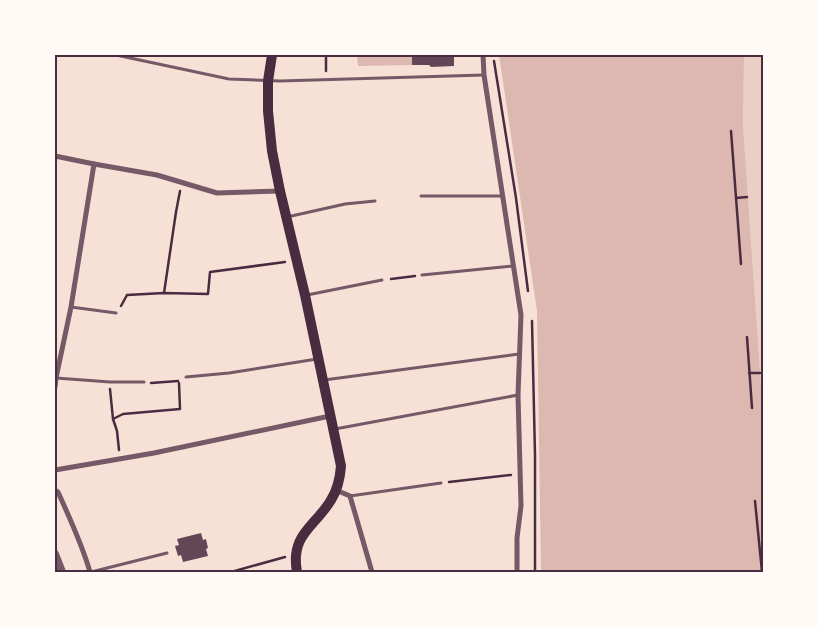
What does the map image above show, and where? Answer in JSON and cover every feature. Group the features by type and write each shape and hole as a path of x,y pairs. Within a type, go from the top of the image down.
{"main road":[{"path":"272,55 268,81 268,111 272,151 341,466 336,490 324,510 303,535 298,545 296,553 297,572"}],"street":[{"path":"483,55 484,75 521,315 518,395 521,506 517,538 517,572"},
{"path":"55,156 157,175 218,193 280,191"},
{"path":"55,387 71,307 94,164"},
{"path":"55,470 121,460 330,416"},
{"path":"55,490 58,492 72,522 90,572"},
{"path":"336,490 350,496 372,572"},
{"path":"55,554 62,572"}],"lane":[{"path":"116,55 229,79 268,81 484,75"},
{"path":"421,196 502,196"},
{"path":"286,217 345,204 375,200"},
{"path":"422,275 514,266"},
{"path":"305,295 382,280"},
{"path":"71,307 116,313"},
{"path":"323,380 520,354"},
{"path":"186,377 229,373 318,358"},
{"path":"56,378 110,382 144,382"},
{"path":"333,429 518,395"},
{"path":"350,496 440,483"},
{"path":"90,572 167,554"}],"path":[{"path":"325,80 326,55"},
{"path":"731,131 741,264"},
{"path":"164,293 182,183"},
{"path":"736,198 747,197"},
{"path":"116,313 127,295 164,293 208,294 210,272 297,260"},
{"path":"382,280 422,275"},
{"path":"747,337 752,408"},
{"path":"749,373 760,373"},
{"path":"113,419 123,414 180,409 179,381 144,382"},
{"path":"110,382 113,419 117,431 121,460"},
{"path":"530,458 535,458"},
{"path":"440,483 520,474"},
{"path":"755,501 761,543 762,572"},
{"path":"231,572 296,553"}],"shaded area":[{"path":"357,55 412,55 412,65 358,66"},
{"path":"499,55 744,55 743,126 763,414 763,572 541,572 537,311"},
{"path":"744,55 763,55 763,414 743,126"}],"building":[{"path":"412,55 454,55 454,66 431,67 429,65 412,65"},
{"path":"201,533 203,540 206,539 208,556 183,562 181,555 178,556 175,546 179,545 177,539"}]}
